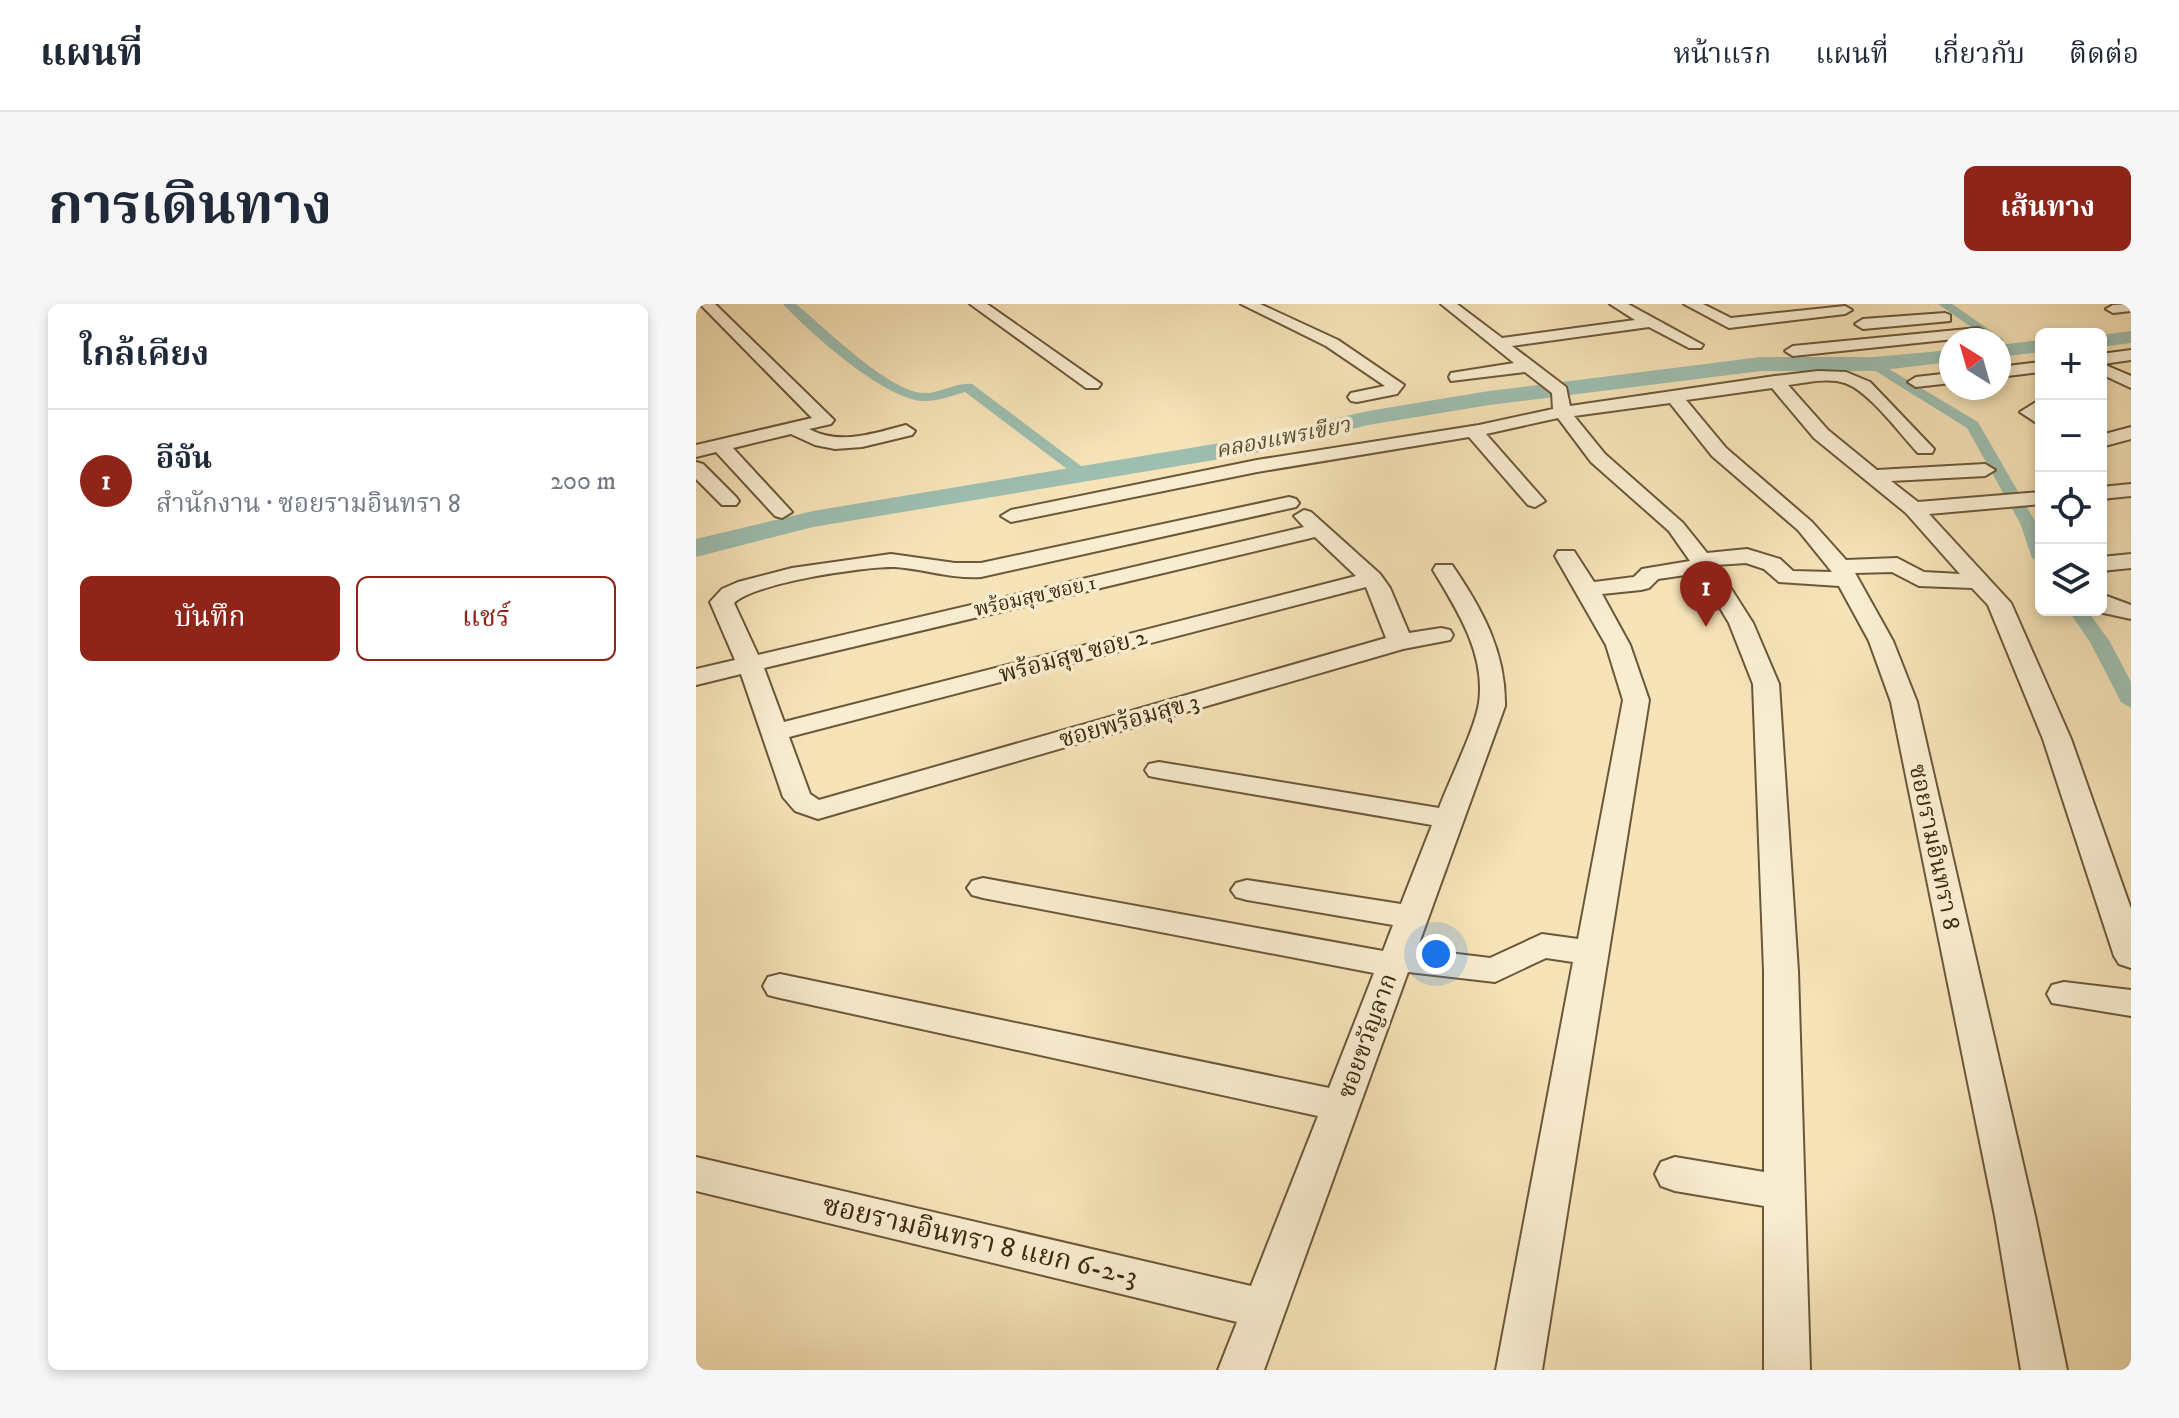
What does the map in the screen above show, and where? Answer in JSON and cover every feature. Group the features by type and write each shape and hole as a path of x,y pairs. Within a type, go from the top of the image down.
{"street":[{"path":"696,305 707,304 825,419 696,451"},
{"path":"977,304 1092,384"},
{"path":"1248,304 1332,343 1395,387 1357,397"},
{"path":"1448,304 1529,366 1558,396 1598,458 1676,527 1703,562 1741,623 1766,684 1781,971 1787,1370"},
{"path":"1617,304 1695,345"},
{"path":"1691,304 1729,323 1844,306 1891,343"},
{"path":"2113,309 2131,307"},
{"path":"1939,337 1891,343 1791,344 1948,317"},
{"path":"1500,343 1651,322"},
{"path":"2107,358 2131,355"},
{"path":"1457,377 1529,366"},
{"path":"2011,371 2035,368"},
{"path":"2107,371 2131,383"},
{"path":"1040,557 1005,508 1103,496 1257,466 1473,431 1558,396 1676,399 1775,381 1818,376 1846,377 1856,381 1921,457 1846,457"},
{"path":"1916,382 1939,379"},
{"path":"1775,381 1810,423 1846,457 1913,509 1999,603 2057,739 2131,956"},
{"name":"ซอยรามอินทรา 8","path":"1676,399 1719,452 1805,526 1844,573 1881,641 1904,702 2015,1216 2044,1370"},
{"path":"794,428 816,442 835,445 906,431"},
{"path":"1473,431 1535,501"},
{"path":"721,446 782,512"},
{"path":"1257,466 1289,503 1372,579 1379,588 1400,642"},
{"path":"696,468 729,501"},
{"path":"1871,476 1985,470"},
{"path":"1178,481 1210,520"},
{"path":"2107,492 2131,490"},
{"path":"1103,496 1134,537"},
{"path":"1913,509 2034,499"},
{"path":"774,733 750,665 722,602 726,594 736,589 878,561 899,560 968,572 1289,503"},
{"name":"พร้อมสุข ซอย 1","path":"696,677 1319,530"},
{"path":"1519,1370 1636,700 1634,685 1589,589 1566,556"},
{"path":"1589,589 1641,583 1650,574 1747,556 1760,558 1787,577 1797,580 1897,565 1913,576 1928,580 1981,581"},
{"path":"2107,563 2131,561"},
{"name":"ซอยขวัญลาก","path":"1241,1370 1492,706 1493,666 1487,648 1444,570"},
{"name":"พร้อมสุข ซอย 2","path":"774,733 1372,579"},
{"path":"2107,607 2131,612"},
{"name":"ซอยพร้อมสุข 3","path":"774,733 797,797 805,805 818,810 1400,642 1441,635"},
{"path":"1159,770 1450,819"},
{"path":"983,888 1395,962 1495,970 1542,946 1592,953"},
{"path":"1247,890 1413,917"},
{"path":"780,986 1343,1106"},
{"path":"2064,994 2131,1003"},
{"name":"ซอยรามอินทรา 8 แยก 6-2-3","path":"696,1174 1264,1309"},
{"path":"1675,1174 1784,1192"}],"waterway":[{"path":"789,304 854,359 892,386 923,397 967,387 1085,475"},
{"path":"1944,304 1980,328"},
{"path":"2107,340 2131,337"},
{"path":"2011,350 2035,347"},
{"name":"คลองแพรเขียว","path":"696,548 813,519 1256,445 1368,418 1489,398 1761,364 1874,364 1939,357"},
{"path":"1874,364 1973,425 2028,523 2036,544"},
{"path":"2081,616 2100,642 2131,702"}],"place":[{"name":"อีจัน","path":"1706,627"}]}
